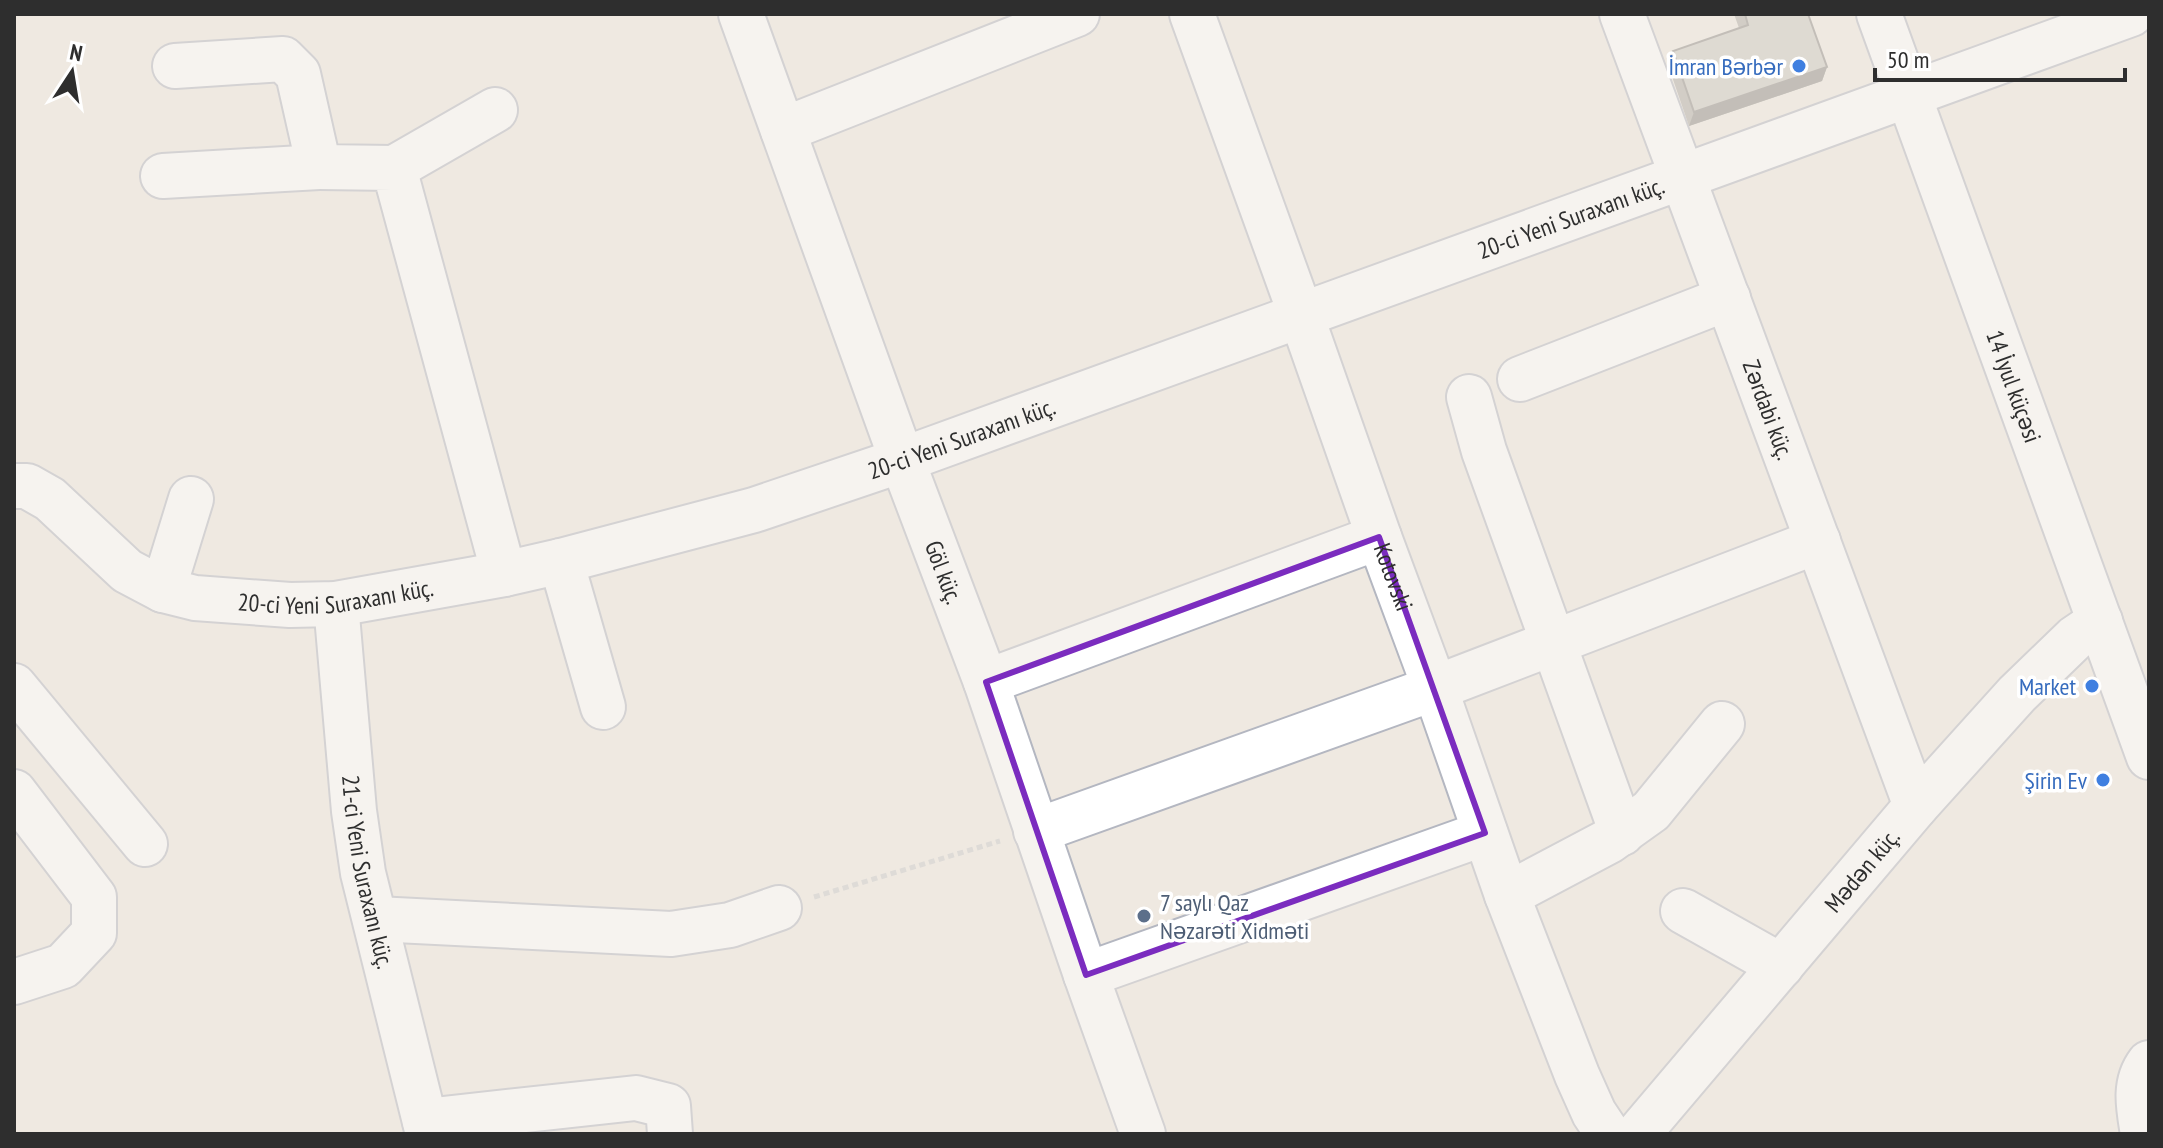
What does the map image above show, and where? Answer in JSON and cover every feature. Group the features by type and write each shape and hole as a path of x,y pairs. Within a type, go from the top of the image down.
{"street":[{"name":"Göl küç.","path":"741,14 902,460 986,682 1143,1134"},
{"path":"783,130 1077,14"},
{"name":"Kotovski","path":"1192,14 1507,895 1577,1075 1594,1113 1608,1134"},
{"name":"Zərdabi küç.","path":"1622,14 1916,806"},
{"name":"14 İyul küçəsi","path":"1879,14 2100,621 2146,735"},
{"name":"20-ci Yeni Suraxanı küç.","path":"14,486 27,486 50,499 127,571 163,590 195,598 290,605 336,604 504,574 754,510 902,460 2131,14"},
{"path":"175,66 283,59 298,74 319,167"},
{"path":"163,176 319,167 394,168 495,110"},
{"path":"394,168 504,574"},
{"path":"1520,379 1728,298"},
{"path":"1469,397 1484,451 1622,833"},
{"path":"163,590 191,499"},
{"path":"986,682 1379,537"},
{"path":"1036,831 1435,688 1818,541"},
{"path":"561,561 603,707"},
{"name":"21-ci Yeni Suraxanı küç.","path":"336,604 354,811 363,873 426,1128"},
{"name":"Mədən küç.","path":"1638,1134 1916,806 2055,655 2100,621"},
{"path":"14,686 145,844"},
{"path":"1507,895 1622,833 1651,811 1722,724"},
{"path":"14,792 94,897 94,933 63,966 14,982"},
{"path":"1086,975 1485,833"},
{"path":"376,919 671,934 730,925 779,908"},
{"path":"1683,911 1781,966"},
{"path":"2143,1134 2138,1082 2149,1063"},
{"path":"426,1128 636,1098 668,1106 670,1134"}],"path":[{"path":"779,908 1036,831"}],"highlighted area":[{"path":"1379,537 1485,833 1086,975 986,682"}],"building":[{"path":"1745,14 1808,14 1827,67 1694,112 1673,51 1748,25"}],"place":[{"name":"İmran Bərbər","path":"1799,66"},
{"name":"Market","path":"2092,686"},
{"name":"Şirin Ev","path":"2103,780"},
{"name":"7 saylı Qaz Nəzarəti Xidməti","path":"1144,916"}]}
